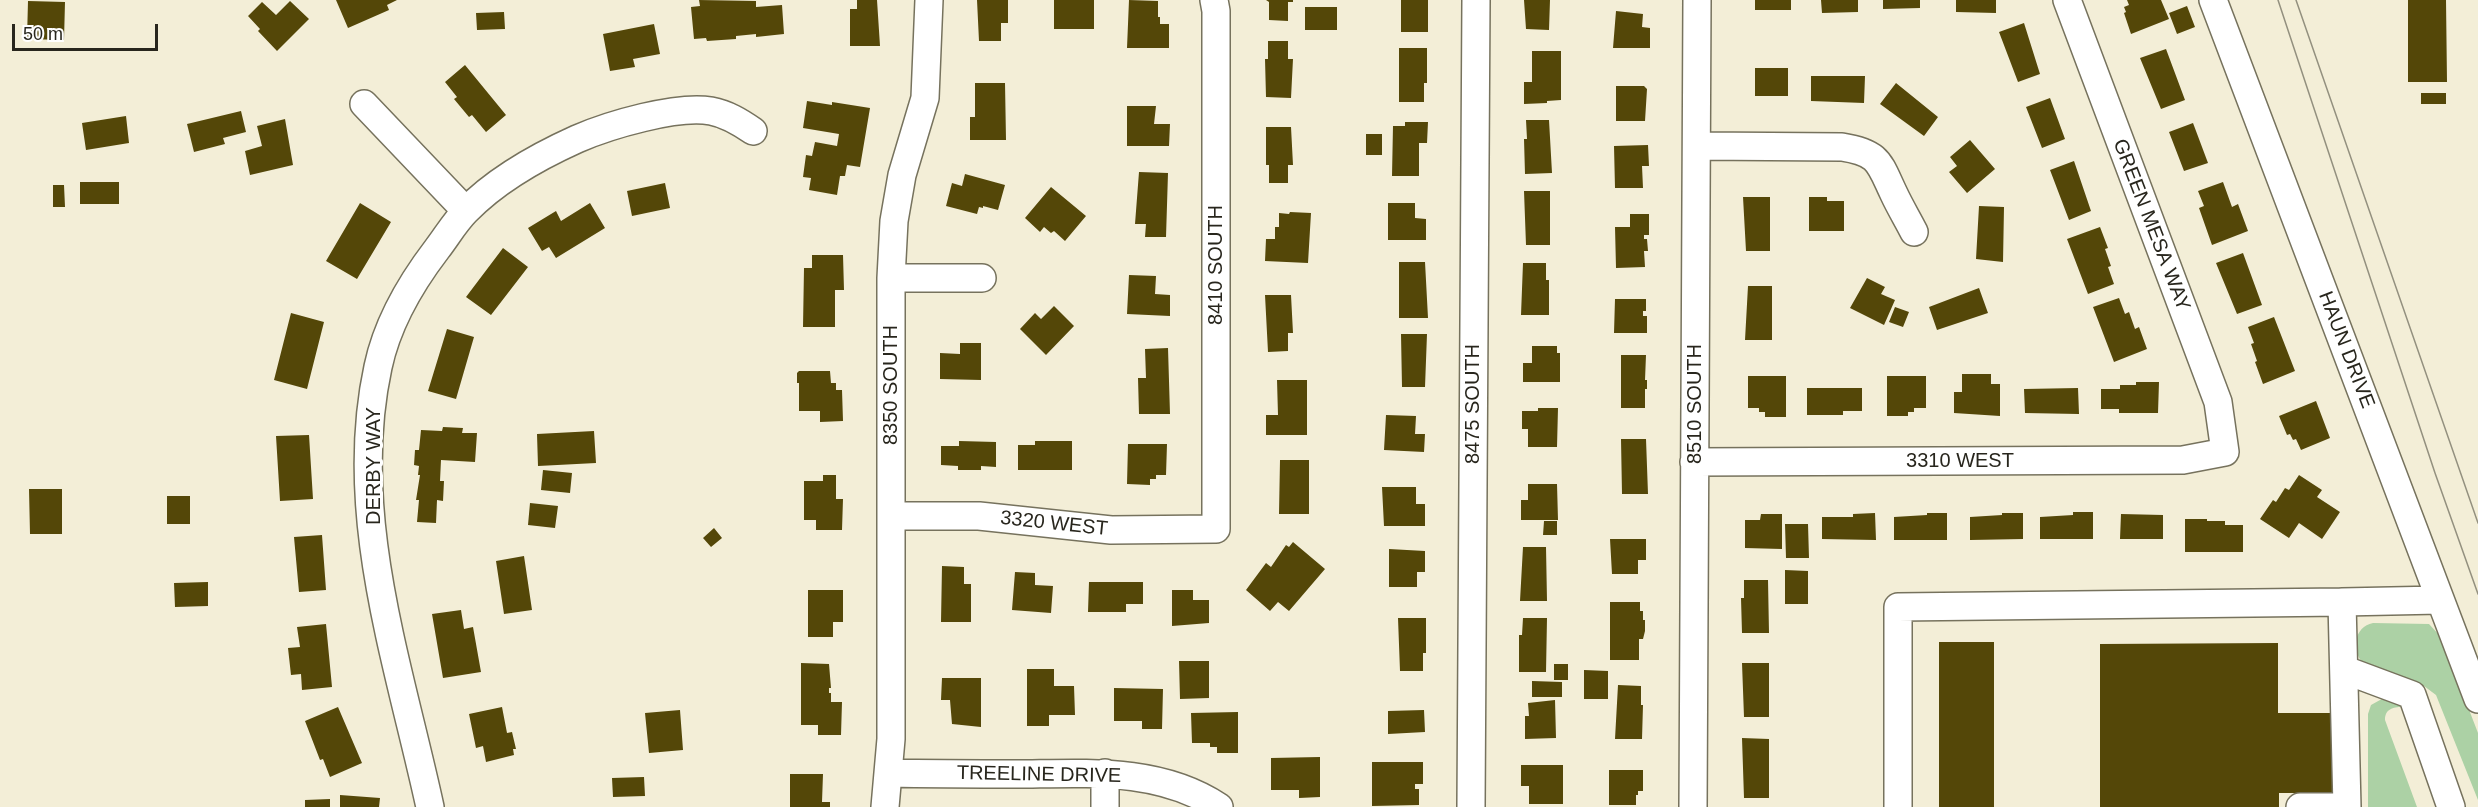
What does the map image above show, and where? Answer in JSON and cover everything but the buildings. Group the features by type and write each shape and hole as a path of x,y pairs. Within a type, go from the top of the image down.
{"street":[{"name":"8350 SOUTH","path":"885,807 889,773 891,278 896,210 902,175 925,98 929,0"},
{"name":"8410 SOUTH","path":"1214,0 1216,11 1216,530"},
{"name":"8475 SOUTH","path":"1471,807 1476,0"},
{"name":"8510 SOUTH","path":"1693,807 1697,0"},
{"name":"GREEN MESA WAY","path":"2067,0 2218,402 2225,452"},
{"name":"HAUN DRIVE","path":"2213,0 2478,699"},
{"path":"364,104 466,211"},
{"name":"DERBY WAY","path":"430,807 395,665 380,585 370,498 370,430 378,366 397,312 428,261 466,211 500,182 538,156 582,137 623,124 691,109 712,111 733,118 753,131"},
{"path":"1697,146 1842,147 1863,150 1877,160 1886,174 1914,232"},
{"path":"891,278 982,278"},
{"name":"3310 WEST","path":"1694,462 2183,460 2225,452"},
{"name":"3320 WEST","path":"891,516 979,516 1111,530 1216,530"},
{"path":"1898,807 1898,607 2440,600"},
{"path":"2300,807 2348,807 2342,602"},
{"path":"2344,670 2412,694 2451,807"},
{"name":"TREELINE DRIVE","path":"889,773 1105,773 1176,786 1219,807"},
{"path":"1105,773 1105,807"}],"green space":[{"path":"2373,623 2429,624 2441,637 2478,733 2478,800 2436,695 2424,686 2363,663 2359,658 2356,646 2358,634 2367,625"},
{"path":"2389,695 2402,707 2390,709 2386,713 2385,720 2417,807 2368,807 2368,714 2371,705"}],"tram line":[{"path":"2278,0 2435,473 2478,594"},
{"path":"2296,0 2478,523"}]}
